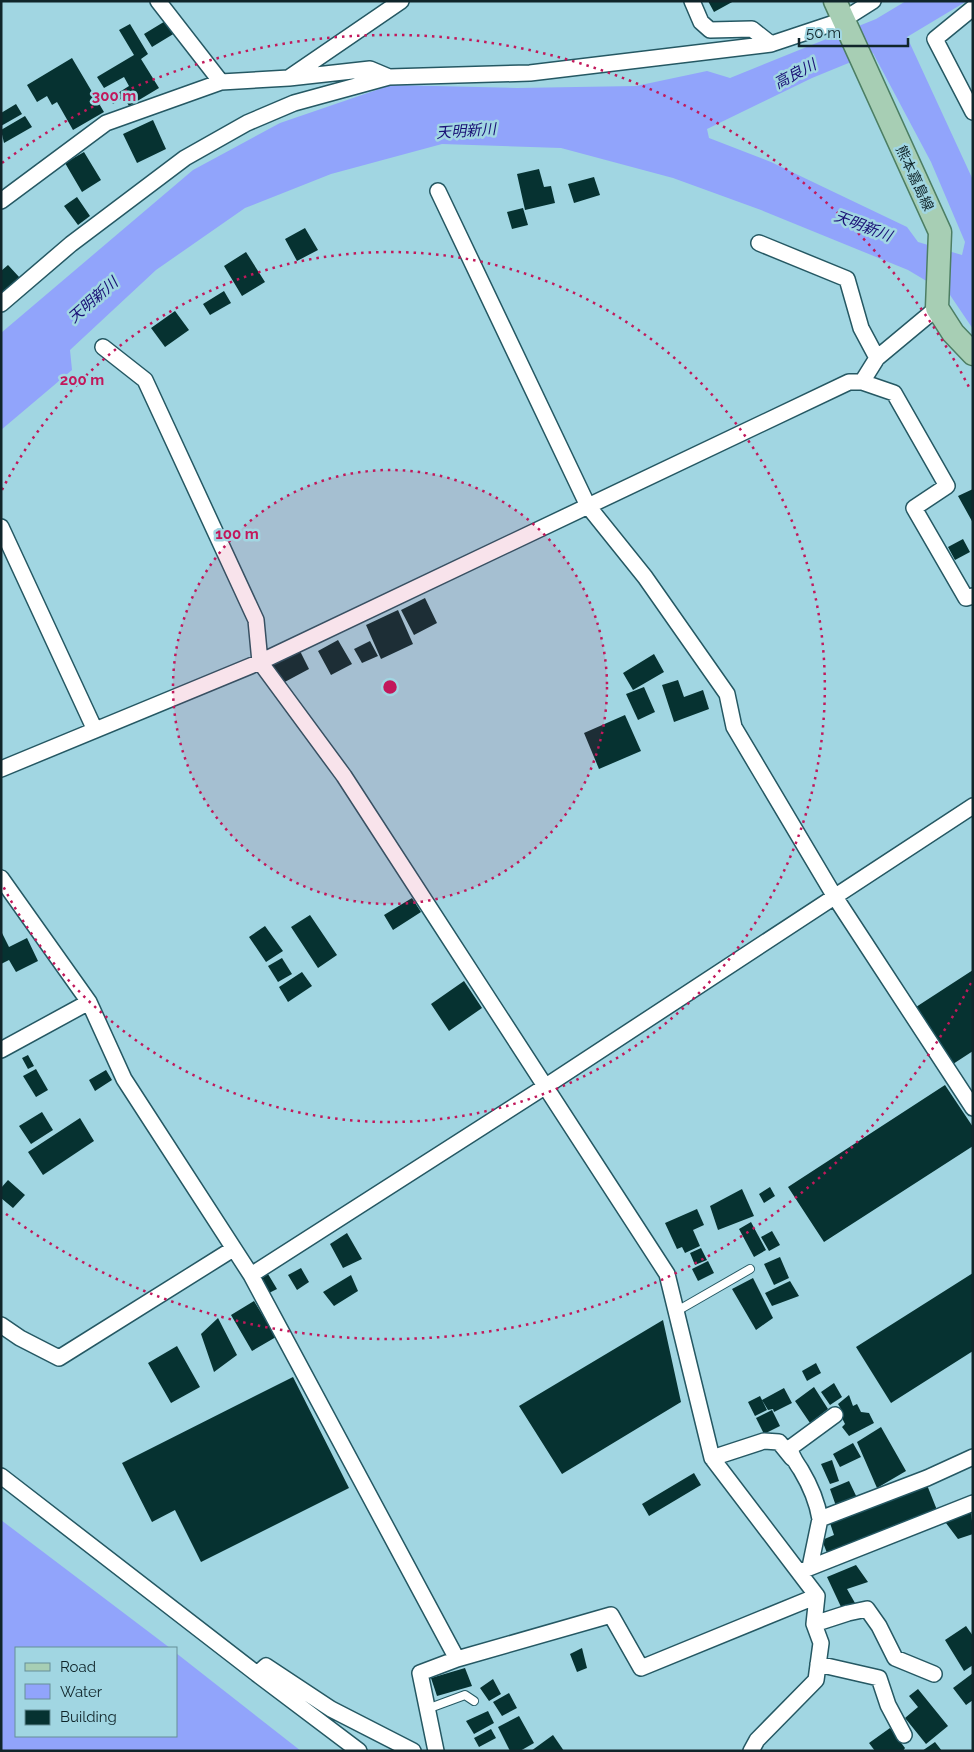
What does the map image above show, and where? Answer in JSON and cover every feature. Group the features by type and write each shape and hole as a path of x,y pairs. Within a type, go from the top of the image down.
{"main road":[{"name":"熊本嘉島線","path":"841,15 940,232 937,308"},
{"path":"937,308 953,333 973,354"}],"street":[{"path":"158,1 221,82"},
{"path":"288,78 401,1"},
{"path":"692,1 701,22 710,30 752,29 770,44"},
{"path":"1,304 70,244 193,154 247,123 294,103 389,77 530,73 770,44 872,1"},
{"path":"973,8 935,40 973,112"},
{"path":"1,201 106,123 221,82 288,78 370,69 389,77"},
{"path":"438,191 588,506 645,577 727,694 734,727 835,896 973,1108"},
{"path":"759,243 847,279 861,328 877,358"},
{"path":"862,382 877,358 937,308"},
{"path":"103,347 145,380 256,620 260,662 344,776 667,1274 712,1458 785,1554 805,1569 817,1596 814,1624 821,1644 816,1680 757,1740 750,1751"},
{"path":"1,769 260,662 849,382 862,382 894,394 947,486 914,508 966,598 973,596"},
{"path":"1,527 95,730"},
{"path":"251,1275 546,1086 973,806"},
{"path":"1,878 89,1002 124,1079 233,1250 251,1275 458,1659"},
{"path":"1,1050 89,1002"},
{"path":"1,1325 20,1338 59,1358 233,1250"},
{"path":"792,1458 790,1448 835,1416"},
{"path":"712,1458 764,1441 778,1442 792,1458 801,1470 818,1504 820,1519 805,1569"},
{"path":"820,1519 927,1478 973,1456"},
{"path":"1,1476 359,1751"},
{"path":"805,1569 973,1503"},
{"path":"436,1751 420,1673 458,1659 611,1615 641,1668 817,1596"},
{"path":"814,1624 867,1609 879,1626 895,1658 934,1674"},
{"path":"818,1664 879,1678 902,1661"},
{"path":"257,1674 266,1666 331,1709 413,1751"},
{"path":"879,1678 888,1705 904,1735"}],"lane":[{"path":"677,1311 750,1269"},
{"path":"428,1709 465,1695 474,1701"}],"water":[{"path":"906,1 967,1 907,37 973,180 973,329 950,295 908,270 761,210 673,178 561,148 442,144 331,174 245,208 156,270 70,350 72,370 1,430 1,333 193,170 280,123 391,85 517,88 636,86 707,71 730,78 876,19","holes":["873,53 931,162 965,242 962,255 918,242 907,227 771,162 709,138 707,129 812,78"]},
{"path":"1,1520 169,1647 15,1647 15,1737 178,1737 178,1655 301,1751 1,1751"}],"building":[{"path":"708,1 734,1 714,12"},
{"path":"167,20 175,33 152,47 144,34"},
{"path":"130,24 148,54 141,59 159,88 129,106 124,97 113,104 110,98 129,86 124,77 104,88 97,77 134,55 119,30"},
{"path":"72,58 104,112 73,130 57,102 52,105 47,96 37,102 27,85"},
{"path":"16,104 22,114 1,126 1,113"},
{"path":"25,116 32,127 4,143 1,130"},
{"path":"153,120 166,149 137,163 123,134"},
{"path":"84,152 101,180 82,192 65,163"},
{"path":"539,169 544,187 551,186 555,203 525,210 517,174"},
{"path":"594,177 600,195 574,203 568,184"},
{"path":"77,197 90,216 78,225 64,206"},
{"path":"523,208 528,225 512,229 507,212"},
{"path":"305,228 318,250 297,261 285,239"},
{"path":"246,252 265,282 242,296 224,266"},
{"path":"8,265 20,278 1,295 1,271"},
{"path":"224,291 231,303 210,315 203,304"},
{"path":"175,311 189,330 165,347 151,328"},
{"path":"973,489 973,523 958,496"},
{"path":"963,539 970,552 955,560 948,547"},
{"path":"425,598 437,623 414,635 401,610"},
{"path":"398,610 413,644 381,659 366,625"},
{"path":"338,640 352,664 331,675 318,651"},
{"path":"370,641 378,656 362,663 354,649"},
{"path":"299,649 309,669 281,684 271,663"},
{"path":"654,654 664,672 633,690 623,673"},
{"path":"678,680 684,697 703,690 709,709 674,722 662,685"},
{"path":"644,687 655,712 638,720 626,694"},
{"path":"625,715 641,751 599,769 584,733"},
{"path":"412,898 421,912 393,930 384,915"},
{"path":"310,915 337,955 318,968 291,927"},
{"path":"265,926 283,951 266,962 249,937"},
{"path":"1,931 9,947 27,938 38,961 16,972 9,960 1,964"},
{"path":"282,958 292,974 278,982 268,966"},
{"path":"973,970 973,1051 953,1064 916,1007"},
{"path":"302,972 312,986 288,1002 279,987"},
{"path":"464,981 482,1008 449,1031 431,1004"},
{"path":"28,1055 34,1066 28,1069 22,1058"},
{"path":"36,1069 48,1090 36,1097 23,1076"},
{"path":"106,1070 112,1080 95,1091 89,1080"},
{"path":"945,1085 973,1127 973,1146 824,1242 788,1187"},
{"path":"42,1112 53,1130 31,1144 19,1126"},
{"path":"80,1118 94,1141 43,1175 28,1152"},
{"path":"8,1180 25,1195 13,1208 1,1198 1,1188"},
{"path":"770,1187 775,1196 764,1203 759,1194"},
{"path":"742,1189 754,1216 718,1230 710,1206"},
{"path":"697,1209 704,1225 693,1230 700,1246 685,1253 682,1247 677,1249 665,1223"},
{"path":"751,1222 766,1250 754,1257 739,1229"},
{"path":"772,1231 780,1245 769,1251 761,1237"},
{"path":"347,1233 362,1259 343,1268 330,1244"},
{"path":"701,1248 707,1260 695,1265 690,1253"},
{"path":"780,1257 789,1278 774,1285 764,1264"},
{"path":"708,1261 714,1273 698,1281 692,1269"},
{"path":"301,1268 309,1282 297,1290 288,1275"},
{"path":"973,1273 973,1351 891,1403 856,1347"},
{"path":"268,1274 277,1289 269,1293 261,1279"},
{"path":"351,1275 358,1291 334,1306 323,1292"},
{"path":"753,1278 773,1318 756,1330 732,1289"},
{"path":"790,1281 799,1296 772,1306 765,1293"},
{"path":"254,1301 276,1337 252,1351 231,1315"},
{"path":"218,1318 237,1355 214,1372 201,1334"},
{"path":"663,1320 681,1402 562,1474 519,1406"},
{"path":"177,1346 200,1387 171,1403 148,1363"},
{"path":"816,1363 821,1373 807,1381 802,1371"},
{"path":"293,1377 349,1488 201,1562 175,1510 152,1522 122,1463"},
{"path":"834,1383 842,1397 830,1405 821,1392"},
{"path":"814,1387 828,1409 810,1423 795,1401"},
{"path":"784,1388 792,1403 774,1412 773,1409 768,1410 762,1400"},
{"path":"849,1395 853,1406 857,1404 861,1412 869,1413 874,1423 849,1436 842,1427 845,1424 839,1412 841,1409 838,1404"},
{"path":"760,1396 767,1410 755,1416 748,1402"},
{"path":"772,1410 780,1426 764,1434 756,1418"},
{"path":"881,1427 906,1471 877,1488 857,1442"},
{"path":"853,1443 861,1457 840,1467 833,1454"},
{"path":"832,1460 839,1481 830,1484 821,1464"},
{"path":"694,1473 701,1485 649,1516 642,1504"},
{"path":"849,1481 859,1502 836,1506 830,1489"},
{"path":"927,1485 937,1510 827,1553 822,1540 834,1535 830,1523"},
{"path":"971,1508 973,1534 958,1539 943,1519"},
{"path":"856,1565 868,1582 847,1589 855,1603 842,1609 827,1577"},
{"path":"966,1626 973,1636 973,1665 964,1671 945,1640"},
{"path":"582,1648 587,1668 577,1672 570,1654"},
{"path":"465,1668 472,1686 437,1696 431,1678"},
{"path":"973,1673 973,1700 966,1705 953,1688"},
{"path":"493,1679 501,1694 489,1701 480,1688"},
{"path":"918,1689 948,1726 926,1744 905,1718 918,1707 909,1696"},
{"path":"509,1693 517,1708 502,1716 493,1702"},
{"path":"488,1711 494,1723 474,1734 466,1721"},
{"path":"519,1716 534,1743 520,1751 510,1751 498,1727"},
{"path":"890,1728 905,1748 903,1751 875,1751 869,1743"},
{"path":"491,1729 496,1738 479,1747 474,1738"},
{"path":"553,1735 564,1751 531,1751"},
{"path":"935,1742 942,1751 922,1751"}],"water label":[{"name":"高良川","path":"795,74"},
{"name":"天明新川","path":"466,131"},
{"name":"天明新川","path":"863,226"},
{"name":"天明新川","path":"93,300"}]}
